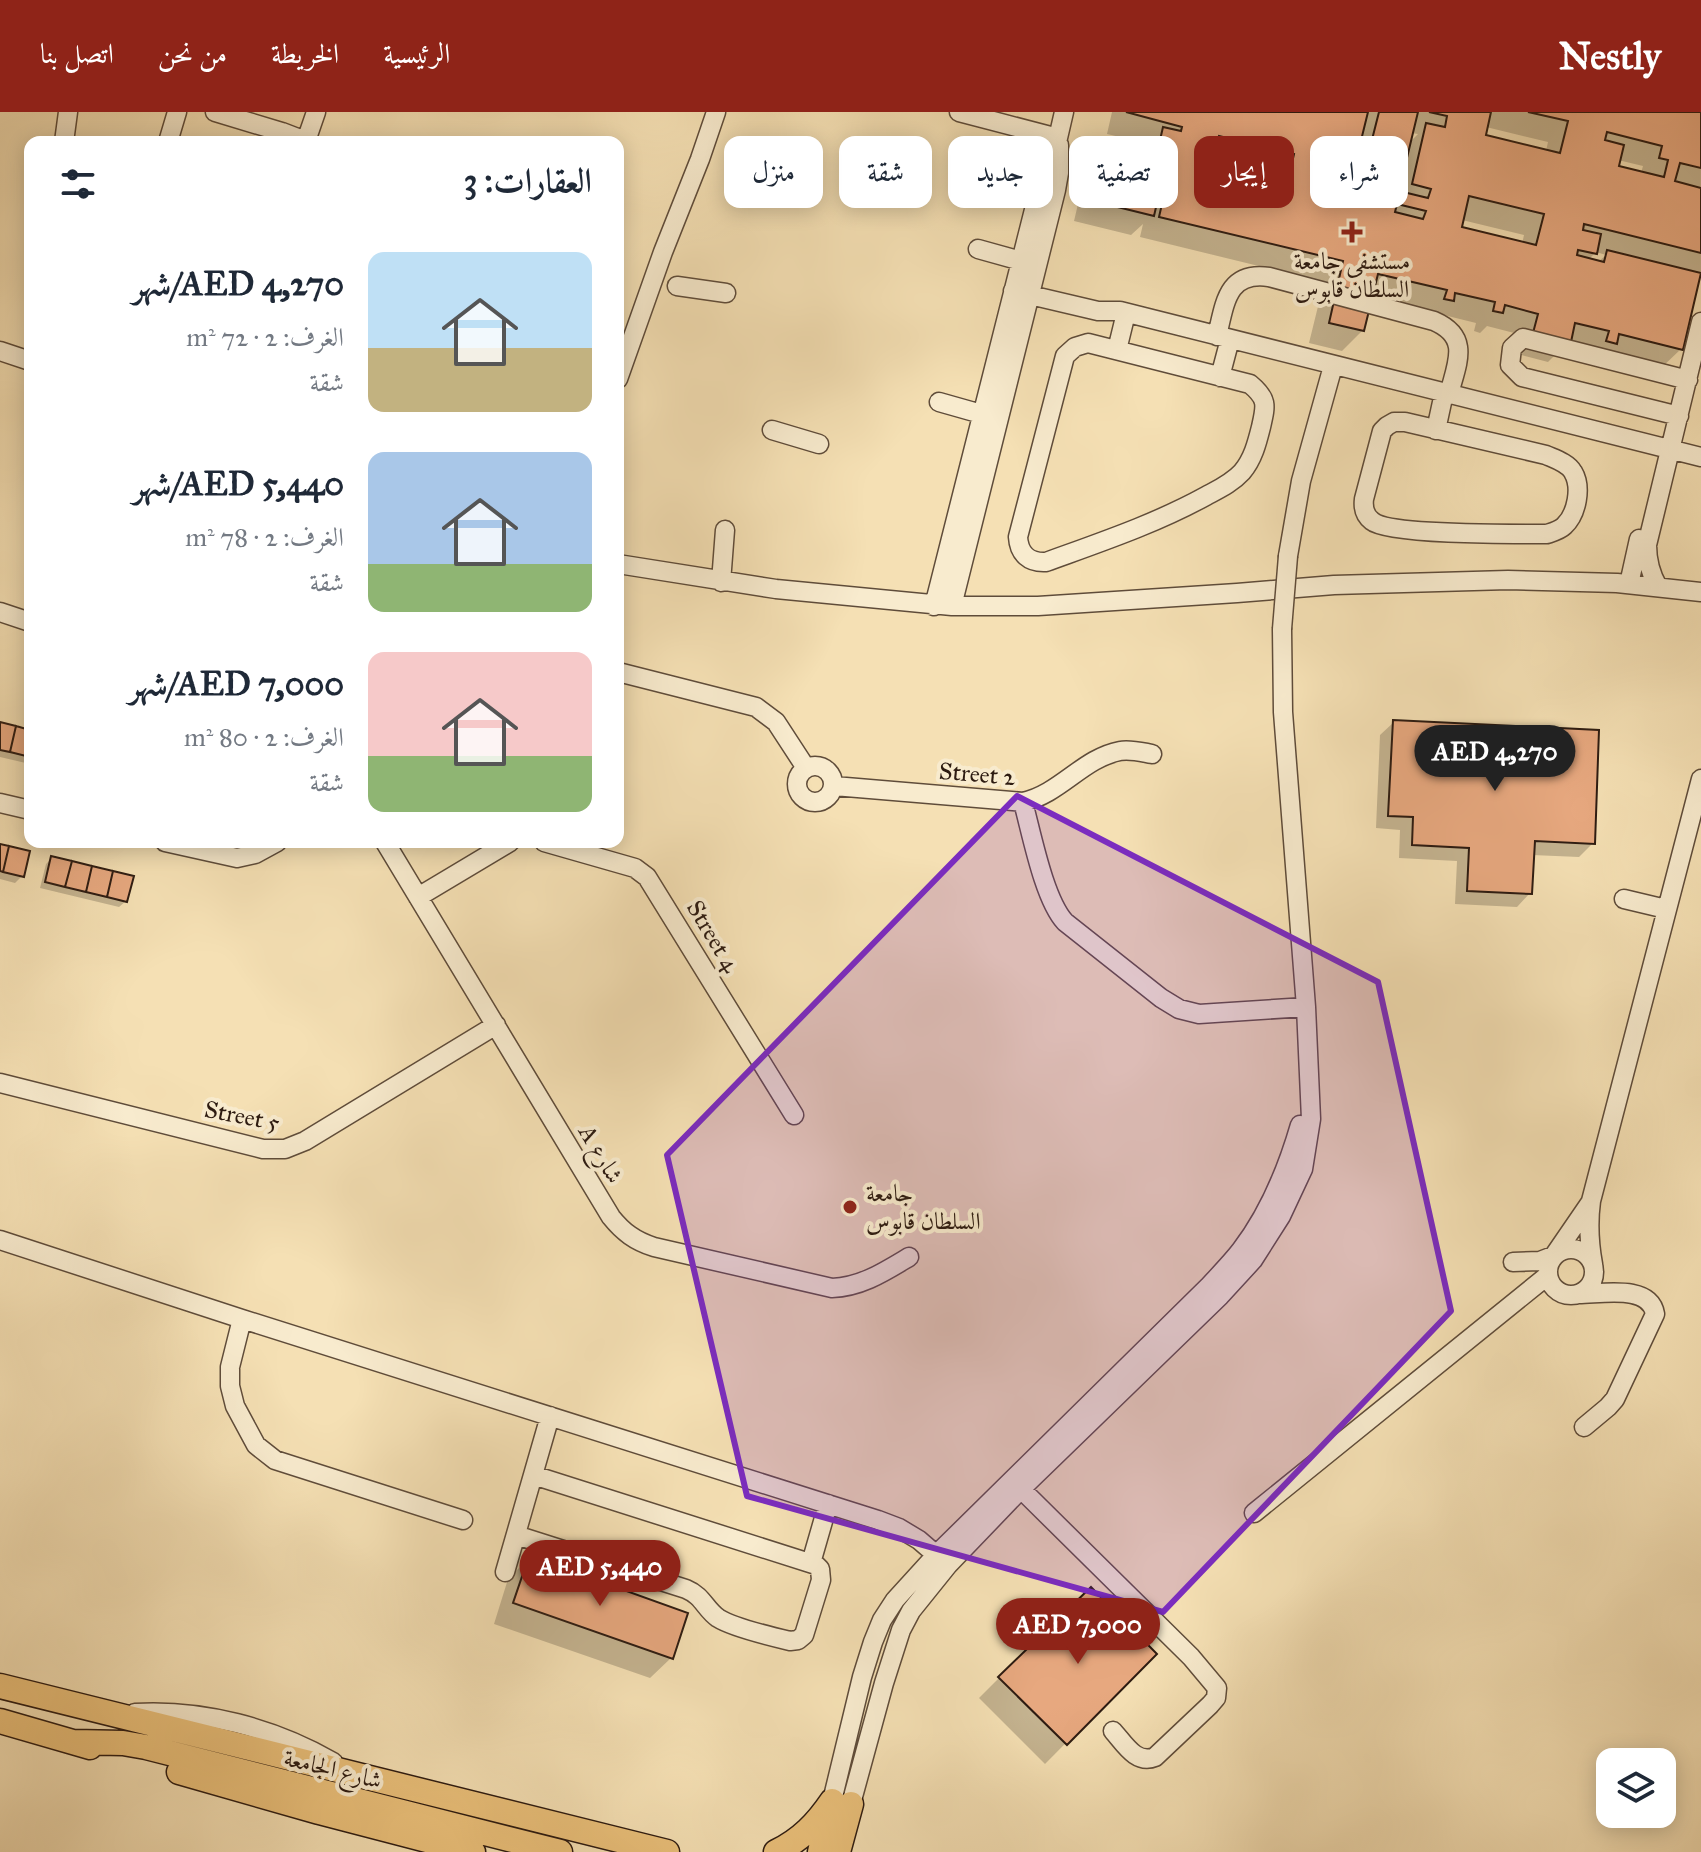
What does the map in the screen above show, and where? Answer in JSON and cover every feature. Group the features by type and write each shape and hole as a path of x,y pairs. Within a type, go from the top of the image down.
{"main road":[{"name":"شارع الجامعة","path":"0,1686 667,1852"},
{"name":"شارع الجامعة","path":"0,1721 467,1851"},
{"name":"شارع الجامعة","path":"74,1742 146,1747 560,1852"},
{"path":"776,1852 790,1845 842,1803"},
{"path":"820,1852 842,1803"},
{"path":"838,1852 842,1803"},
{"path":"842,1803 857,1852"}],"lane":[{"path":"65,136 68,112"},
{"path":"170,136 177,112"},
{"path":"215,112 291,136"},
{"path":"309,136 316,112"},
{"path":"624,362 716,112"},
{"path":"959,112 1058,138"},
{"path":"943,606 1023,282 1044,170 1058,138 1064,112"},
{"path":"1023,282 1056,190 1058,138"},
{"path":"978,249 1023,282 1098,311 1123,312 1701,457"},
{"path":"1220,377 1230,290 1241,280 1254,275 1269,277 1446,326 1455,336 1459,349 1436,430"},
{"path":"677,286 726,293"},
{"path":"1117,350 1123,312"},
{"path":"1629,584 1666,448 1679,416 1700,331"},
{"path":"1679,416 1522,377 1510,365 1512,348 1523,338 1688,380"},
{"path":"1088,343 1117,350 1250,384 1262,394 1265,404 1256,445 1242,472 1230,483 1179,511 1046,562 1029,560 1018,546 1018,537 1065,356 1075,347 1088,343"},
{"path":"0,351 24,359"},
{"path":"942,1560 1021,1489 1220,1296 1253,1260 1281,1216 1303,1169 1311,1119 1309,1067 1283,712 1282,629 1288,556 1301,481 1333,366"},
{"path":"939,402 991,417"},
{"path":"1538,454 1547,418"},
{"path":"1394,422 1436,430 1561,461 1573,471 1578,489 1572,516 1562,528 1547,534 1412,530 1372,522 1363,507 1382,431 1394,422"},
{"path":"772,430 819,444"},
{"path":"1658,587 1647,559 1647,545 1666,448"},
{"path":"721,582 725,530"},
{"path":"624,565 721,582 943,606 1038,606 1334,585 1508,580 1629,584 1701,592"},
{"path":"0,612 24,620"},
{"path":"624,674 756,707 776,722 806,768"},
{"name":"Street 2","path":"834,786 1023,802 1044,796 1106,755 1121,751 1152,754"},
{"path":"819,766 825,768 834,786 828,798 808,801 798,792 797,779 806,768 819,766"},
{"path":"1579,1294 1591,1283 1591,1201 1701,779"},
{"path":"1023,802 1049,895 1058,915 1161,998 1179,1009 1199,1014 1306,1007"},
{"path":"0,803 24,809"},
{"path":"192,848 237,858 266,848"},
{"name":"A شارع","path":"389,848 619,1228 641,1243 832,1288 861,1284 909,1257"},
{"path":"418,897 500,848"},
{"name":"Street 4","path":"565,848 635,868 647,877 794,1115"},
{"path":"1624,899 1666,909"},
{"name":"Street 5","path":"0,1083 263,1149 285,1149 305,1141 496,1025"},
{"path":"842,1803 901,1630 942,1560 1241,1250 1268,1209 1289,1164 1302,1116 1309,1067"},
{"path":"1584,1427 1615,1399 1655,1314 1649,1300 1622,1292 1571,1295 1563,1294 1550,1284 1547,1276 1549,1261 1591,1201"},
{"path":"0,1240 899,1528 942,1560"},
{"path":"1547,1276 1513,1262 1540,1261 1563,1249 1581,1250 1602,1276 1622,1292"},
{"path":"1254,1513 1547,1276"},
{"path":"242,1319 230,1367 230,1386 235,1406 256,1445 275,1460 298,1469 463,1520"},
{"path":"505,1572 550,1416"},
{"path":"516,1535 686,1589 698,1595 711,1612 723,1621 790,1641 804,1635 821,1580 820,1569 811,1563 533,1475"},
{"path":"1021,1489 1191,1657 1217,1688 1216,1698 1210,1705 1155,1757 1148,1760 1135,1755 1113,1731"},
{"path":"811,1563 828,1504"}],"highlighted area":[{"path":"1017,796 1378,982 1451,1311 1163,1612 747,1496 667,1155"}],"building":[{"name":"مستشفى جامعة السلطان قابوس","path":"1126,112 1368,112 1362,136 1310,136 1310,208 1396,208 1395,212 1423,219 1426,211 1408,207 1408,193 1428,198 1431,189 1412,184 1426,123 1445,127 1447,116 1429,112 1491,112 1486,135 1560,153 1568,121 1528,112 1701,112 1701,168 1680,163 1675,181 1701,188 1701,253 1584,224 1583,230 1601,234 1597,254 1578,250 1577,255 1604,262 1607,250 1701,273 1683,350 1619,334 1617,344 1606,341 1609,331 1575,323 1571,342 1533,333 1538,314 1505,305 1503,313 1493,311 1495,302 1455,293 1454,301 1444,299 1447,290 1378,274 1364,331 1329,323 1343,261 1159,217 1161,208 1178,208 1178,136 1161,136 1163,127 1181,131 1182,127","holes":["1607,132 1662,146 1659,158 1668,160 1664,177 1619,166 1624,145 1605,140","1469,196 1544,214 1536,245 1462,227"]},
{"name":"مستشفى جامعة السلطان قابوس","path":"1379,112 1418,112 1408,154 1408,136 1373,136"},
{"name":"مستشفى جامعة السلطان قابوس","path":"1121,208 1156,208 1154,216"},
{"path":"1393,720 1599,730 1595,844 1535,841 1532,894 1467,891 1469,848 1412,845 1413,817 1388,816"},
{"path":"0,722 16,726 10,752 0,750"},
{"path":"16,726 24,728 24,756 10,752"},
{"path":"0,844 9,846 3,872 0,871"},
{"path":"9,846 30,851 24,877 3,872"},
{"path":"51,856 72,861 65,887 45,882"},
{"path":"72,861 92,866 86,892 65,887"},
{"path":"92,866 113,871 107,897 86,892"},
{"path":"113,871 134,876 127,902 107,897"},
{"path":"529,1556 688,1613 673,1659 513,1603"},
{"path":"1091,1587 1157,1654 1067,1745 998,1677"}],"place":[{"name":"مستشفى جامعة السلطان قابوس","path":"1352,232"},
{"name":"جامعة السلطان قابوس","path":"850,1207"}]}
